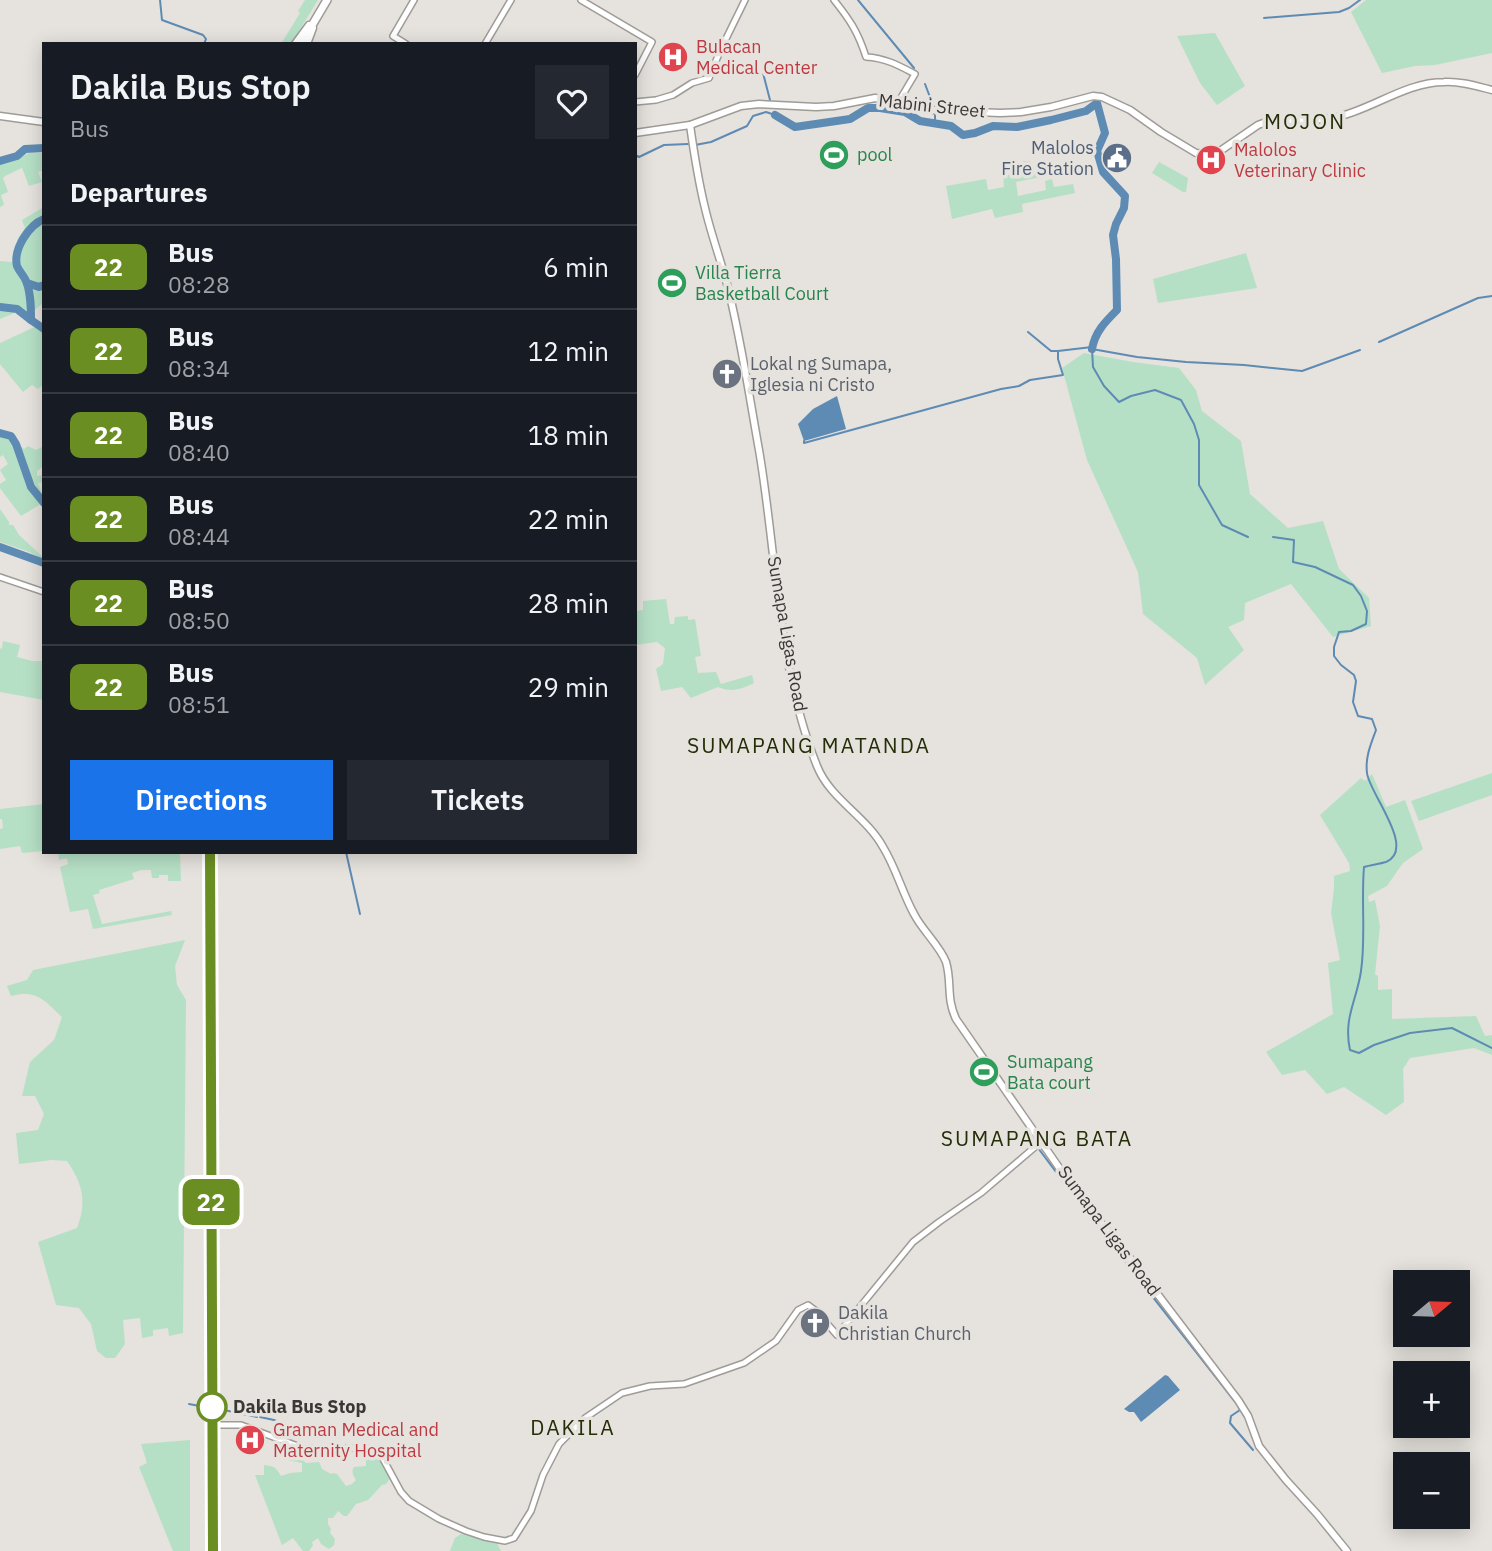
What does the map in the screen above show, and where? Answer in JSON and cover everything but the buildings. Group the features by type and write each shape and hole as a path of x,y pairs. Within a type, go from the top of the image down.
{"highway":[{"path":"305,42 327,0"},
{"path":"210,854 213,1551"}],"main road":[{"path":"297,42 321,10"},
{"name":"Mabini Street","path":"637,133 690,125 741,106 759,104 816,107 874,99 899,101 931,110 1000,113 1051,107 1098,96 1130,110 1196,153 1207,154 1220,151 1266,122 1327,120 1425,84 1443,81 1492,90"},
{"path":"0,116 42,122"},
{"name":"Sumapa Ligas Road","path":"690,125 705,210 727,286 759,452 791,674 802,722 823,780 870,828 886,851 913,913 945,961 951,1009 1018,1109 1091,1212 1130,1258 1238,1400 1267,1458 1346,1551"}],"street":[{"path":"403,42 393,36 414,0"},
{"path":"486,42 511,0"},
{"path":"581,0 652,42 637,71"},
{"path":"637,102 673,95 692,83 709,78 745,0"},
{"path":"834,0 859,35 866,57 878,57 893,62 915,74 899,101"},
{"path":"0,577 42,591"},
{"path":"213,1425 241,1425 303,1448 371,1448 382,1457 408,1501 466,1531 505,1541 514,1538 531,1511 543,1475 559,1444 585,1418 622,1393 650,1386 684,1384 744,1363 776,1341 797,1310 808,1305 837,1335 914,1242 981,1194 1042,1141"}],"green space":[{"path":"305,0 318,0 292,42 282,42 300,13 298,11"},
{"path":"1366,0 1492,0 1492,53 1382,73 1351,12"},
{"path":"1215,33 1245,86 1217,105 1200,83 1177,36"},
{"path":"29,153 42,153 42,171 38,172 42,182 29,186 22,168 5,176 3,178 8,192 1,195 4,205 0,207 0,164"},
{"path":"1023,161 1030,161 1033,172 1040,171 1041,177 1016,182 1018,196 1046,190 1045,181 1052,179 1054,187 1073,184 1075,193 1022,204 1023,212 995,218 992,209 952,219 946,186 986,179 988,190 1004,187 1003,176 1025,172"},
{"path":"1159,162 1188,178 1186,192 1152,173"},
{"path":"42,208 42,304 28,316 22,310 0,319 0,261 12,262 18,238 25,228 22,220"},
{"path":"1246,253 1257,288 1158,303 1153,279"},
{"path":"41,324 42,386 38,389 32,385 23,392 0,364 0,343"},
{"path":"1084,353 1179,368 1196,390 1202,411 1241,441 1250,494 1288,528 1323,521 1339,569 1369,598 1371,626 1333,637 1291,584 1245,603 1244,620 1228,627 1244,650 1205,685 1197,658 1143,614 1138,572 1087,460 1062,368"},
{"path":"0,434 11,437 24,449 28,446 36,450 42,447 42,467 37,471 37,476 42,475 42,482 38,483 42,503 21,516 0,488 0,484 6,480 0,470 8,464 3,455 0,457"},
{"path":"0,509 9,525 13,525 42,559 27,551 0,542"},
{"path":"666,599 670,624 674,624 675,617 688,616 688,620 695,619 701,656 695,657 698,673 716,672 721,684 752,675 754,683 736,690 718,687 691,698 682,687 661,691 656,669 663,664 665,648 657,642 637,645 637,611 643,610 643,601"},
{"path":"3,641 20,645 17,657 42,661 42,700 0,692"},
{"path":"1492,773 1492,795 1419,821 1411,801"},
{"path":"1372,774 1386,807 1405,800 1423,849 1403,863 1387,886 1368,896 1369,902 1375,900 1380,926 1375,974 1378,976 1378,990 1392,989 1392,1019 1476,1016 1485,1036 1492,1035 1492,1055 1474,1048 1410,1058 1403,1069 1404,1102 1386,1115 1344,1087 1327,1094 1305,1070 1282,1075 1266,1052 1333,1014 1328,963 1340,960 1331,913 1334,876 1350,871 1349,863 1320,815 1361,778 1365,781"},
{"path":"42,804 42,851 22,853 20,846 0,849 0,829 3,828 0,809"},
{"path":"58,854 180,854 181,881 168,881 168,875 152,878 151,870 141,870 132,873 134,879 99,890 100,893 93,895 102,924 171,911 172,915 93,929 88,909 70,912 60,867 68,864 67,858 59,860"},
{"path":"185,940 175,966 177,985 186,1000 183,1333 169,1336 168,1328 153,1330 153,1336 142,1338 140,1318 123,1320 125,1344 115,1358 106,1358 97,1351 91,1324 79,1308 56,1305 38,1242 77,1228 82,1210 82,1193 77,1178 67,1161 19,1164 16,1133 38,1130 44,1114 35,1096 22,1096 30,1062 54,1040 62,1017 34,995 11,996 7,986 27,980 33,970"},
{"path":"190,1440 190,1551 173,1551 139,1467 147,1463 141,1444"},
{"path":"369,1449 379,1455 391,1477 368,1500 356,1504 347,1516 338,1511 333,1518 328,1518 330,1533 335,1539 334,1545 329,1549 321,1544 318,1538 312,1542 309,1551 303,1551 293,1538 282,1545 255,1475 264,1475 264,1465 274,1468 281,1476 302,1472 302,1463 288,1460 293,1450 301,1451 306,1463 319,1462 322,1469 337,1474 346,1486 356,1480 354,1467 366,1466 366,1452"},
{"path":"461,1534 496,1541 501,1551 450,1551 455,1538"}],"water":[{"path":"837,396 846,429 804,441 798,424 813,409"},
{"path":"1165,1375 1180,1390 1141,1422 1134,1412 1124,1409"}],"waterway":[{"path":"160,0 162,20 203,35 205,42"},
{"path":"858,0 914,68"},
{"path":"1264,18 1339,12 1360,0"},
{"path":"763,73 770,100"},
{"path":"925,84 933,105"},
{"path":"775,115 795,127 850,119 868,108 880,108 905,112 920,121 951,126 963,135 993,126 1017,127 1051,120 1086,111 1097,103 1105,133 1097,151 1103,172 1125,196 1124,208 1113,235 1117,310 1098,332 1092,349"},
{"path":"695,145 711,142 747,126 753,116 766,112 775,115"},
{"path":"935,114 935,123"},
{"path":"637,156 664,145 688,144"},
{"path":"0,161 17,156 25,149 42,148"},
{"path":"0,307 17,309 31,320 29,290 16,259 23,238 42,220"},
{"path":"27,283 42,286"},
{"path":"1379,342 1478,298 1492,296"},
{"path":"31,320 42,328"},
{"path":"1028,332 1051,351 1057,351"},
{"path":"804,441 1019,386 1030,380 1063,375 1058,351 1092,347"},
{"path":"1248,537 1222,525 1199,485 1199,440 1181,400 1155,390 1119,402 1104,386 1093,367 1092,349 1137,357 1302,371 1360,350"},
{"path":"0,433 11,436 16,444 31,487 42,501"},
{"path":"1273,537 1294,540 1293,562 1315,567 1353,585 1367,611 1366,624 1351,631 1339,632 1334,656 1354,675 1356,681 1353,702 1358,716 1372,719 1376,730 1370,746 1367,773 1389,820 1396,845 1394,855 1386,862 1364,867 1362,958 1349,1019 1350,1050 1359,1053 1410,1033 1452,1028 1492,1048"},
{"path":"0,547 42,562"},
{"path":"346,854 360,914"},
{"path":"1031,1137 1035,1143"},
{"path":"1038,1148 1236,1403"},
{"path":"189,1404 205,1407"},
{"path":"1239,1408 1240,1410 1231,1416 1230,1423 1253,1450"},
{"path":"219,1409 257,1417"},
{"path":"260,1417 309,1435"}],"bus line":[{"name":"22","path":"210,854 213,1551"}],"place":[{"name":"Bulacan Medical Center","path":"673,57"},
{"name":"pool","path":"834,155"},
{"name":"Malolos Fire Station","path":"1117,158"},
{"name":"Malolos Veterinary Clinic","path":"1211,160"},
{"name":"Villa Tierra Basketball Court","path":"672,283"},
{"name":"Lokal ng Sumapa, Iglesia ni Cristo","path":"727,374"},
{"name":"Sumapang Bata court","path":"984,1072"},
{"name":"Dakila Christian Church","path":"815,1323"},
{"name":"Dakila Bus Stop","path":"212,1407"},
{"name":"Graman Medical and Maternity Hospital","path":"250,1440"}],"district":[{"name":"MOJON","path":"1305,122"},
{"name":"SUMAPANG MATANDA","path":"809,746"},
{"name":"SUMAPANG BATA","path":"1037,1139"},
{"name":"DAKILA","path":"573,1428"}]}
